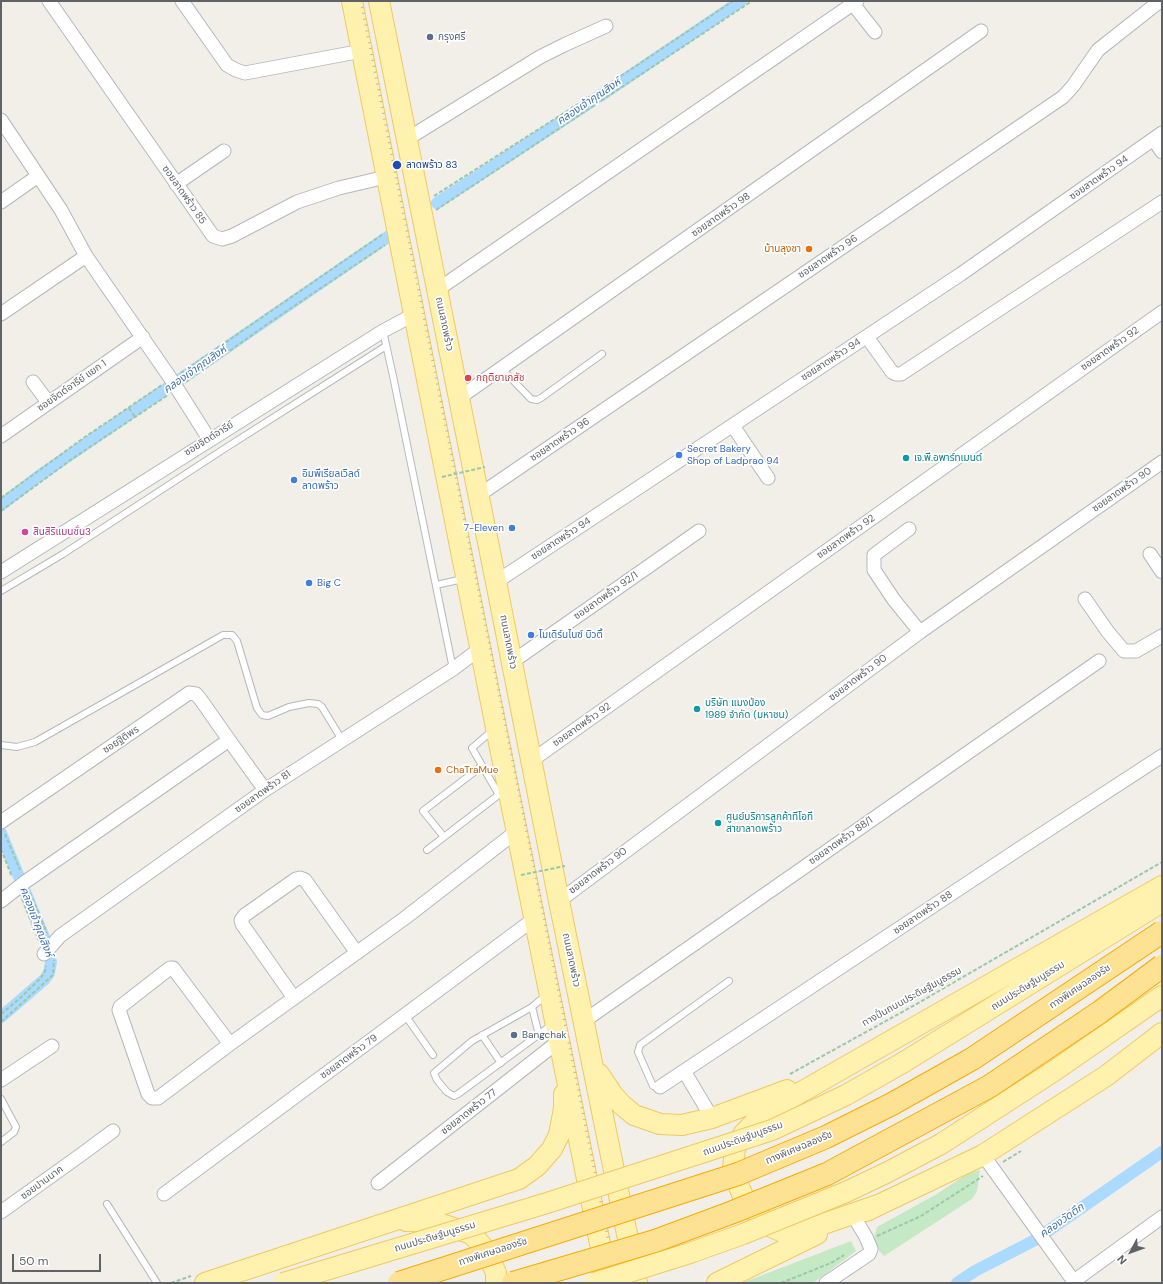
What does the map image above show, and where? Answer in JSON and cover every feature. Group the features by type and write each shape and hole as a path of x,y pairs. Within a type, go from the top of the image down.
{"highway":[{"name":"ทางพิเศษฉลองรัช","path":"399,1283 738,1174 826,1137 892,1104 972,1059 1162,932"},
{"path":"513,1283 655,1241 733,1212 827,1174 990,1086 1100,1012 1162,966"}],"main road":[{"path":"352,1 481,648 496,727 503,792 516,831 608,1283"},
{"name":"ถนนลาดพร้าว","path":"379,1 479,495 558,901 637,1283"},
{"path":"878,1205 803,1231 785,1233 767,1226 744,1198 736,1180 733,1169 735,1148 744,1133 757,1120 774,1107 1162,886"},
{"name":"ถนนประดิษฐ์มนูธรรม","path":"283,1283 548,1203 772,1130 846,1095 904,1062 1162,902"},
{"path":"594,1283 690,1253 743,1234 846,1192 886,1173 941,1144 1054,1072 1162,996"},
{"path":"717,1283 983,1155 1106,1076 1162,1033"},
{"path":"205,1283 519,1179 537,1166 552,1149 559,1135 564,1108 564,1062"},
{"path":"592,1063 613,1095 634,1115 650,1122 672,1125 712,1118 844,1067"},
{"path":"592,1201 620,1196"},
{"path":"392,1221 435,1222 472,1234 487,1252 496,1273 496,1283"},
{"path":"600,1242 628,1235"}],"street":[{"name":"ซอยลาดพร้าว 85","path":"49,1 213,236 222,239 232,236 297,202 339,188 386,177"},
{"path":"182,1 227,65 245,73 362,51"},
{"path":"343,1 352,1"},
{"path":"437,290 855,2 875,32"},
{"name":"ซอยลาดพร้าว 96","path":"479,495 1063,97 1073,86 1098,50 1152,3"},
{"path":"407,139 540,57 606,26"},
{"name":"ซอยลาดพร้าว 98","path":"459,398 981,31"},
{"path":"1,120 61,210 86,256 174,384 209,439"},
{"path":"1158,136 1162,152"},
{"name":"ซอยลาดพร้าว 94","path":"496,582 961,274 1158,136"},
{"path":"176,184 224,151"},
{"path":"1,202 38,176"},
{"path":"866,337 892,372 901,374 1162,202"},
{"path":"2,312 86,256"},
{"name":"ซอยลาดพร้าว 92","path":"531,761 1162,312"},
{"name":"ซอยจิตต์อารีย์","path":"3,566 382,331 414,315"},
{"name":"ซอยจิตต์อารีย์ แยก 1","path":"1,436 48,402 143,338"},
{"path":"33,382 48,402"},
{"path":"733,426 768,478"},
{"name":"ซอยลาดพร้าว 90","path":"558,901 920,632 1162,462"},
{"path":"910,529 874,555 874,570 894,600 920,632"},
{"name":"ซอยลาดพร้าว 92/1","path":"512,662 699,531"},
{"path":"1150,554 1162,572"},
{"path":"1086,599 1108,632 1124,651 1136,651 1162,636"},
{"name":"ซอยลาดพร้าว 81","path":"48,950 60,936 265,790 453,669 481,648"},
{"name":"ซอยลาดพร้าว 88/1","path":"584,1021 1099,661"},
{"name":"ซอยฐิติพร","path":"2,826 189,693 196,694 201,700 265,790"},
{"path":"1,901 21,885 229,740"},
{"name":"ซอยลาดพร้าว 88","path":"660,1087 1015,851 1162,756"},
{"path":"230,1044 174,968 170,968 124,1002 119,1010 148,1094 152,1098 158,1098 230,1044 405,918 516,831"},
{"path":"294,998 242,924 242,920 245,915 296,879 300,878 305,880 357,953"},
{"name":"ซอยลาดพร้าว 79","path":"164,1194 534,919"},
{"name":"ซอยลาดพร้าว 77","path":"378,1183 559,1042"},
{"path":"1,1080 52,1046"},
{"path":"684,1071 712,1118"},
{"name":"ซอยปานนาค","path":"1,1212 113,1131"},
{"path":"983,1155 1047,1242 1074,1282 1162,1217"},
{"path":"826,1283 870,1254 871,1249 866,1237 854,1217"}],"lane":[{"path":"382,331 453,669"},
{"path":"1,591 63,554 220,451 386,346"},
{"path":"502,369 531,399 536,400 541,398 602,354"},
{"path":"436,585 466,578"},
{"path":"1,745 17,747 35,742 223,635 232,635 237,640 257,708 262,714 268,716 289,707 309,703 318,704 342,740"},
{"path":"427,850 503,792 482,766 472,748 496,727"},
{"path":"444,836 423,811 482,766"},
{"path":"660,1087 653,1086 638,1052 640,1044 729,981"},
{"path":"549,992 532,1007 472,1041 434,1073 437,1080 447,1092 454,1096 555,1022"},
{"path":"532,1007 539,1035"},
{"path":"405,1015 433,1054"},
{"path":"482,1035 501,1063"},
{"path":"1,1099 16,1127 14,1132 1,1142"},
{"path":"107,1204 157,1283"}],"path":[{"path":"421,213 732,1"},
{"path":"421,213 493,172 752,1"},
{"path":"1,498 129,408 174,384 193,376 266,324 371,254 397,231"},
{"path":"1,511 72,459 135,417 174,384 397,231"},
{"path":"129,408 135,417"},
{"path":"442,477 485,467"},
{"path":"1,1022 54,975 54,962 21,885 2,826"},
{"path":"1,848 21,885 48,950 45,971 41,978 1,1014"},
{"name":"ทางปั่นถนนประดิษฐ์มนูธรรม","path":"787,1076 913,1006 1162,862"},
{"path":"521,875 565,866"}],"green space":[{"path":"980,1170 977,1191 972,1199 884,1256 876,1247 873,1241 877,1227 935,1195 969,1173"},
{"path":"851,1241 856,1251 813,1283 742,1283"}],"waterway":[{"name":"คลองเจ้าคุณสิงห์","path":"437,203 741,1"},
{"name":"คลองเจ้าคุณสิงห์","path":"1,505 39,476 389,236"},
{"name":"คลองเจ้าคุณสิงห์","path":"1,833 45,940 51,962 49,973 45,979 1,1017"},
{"name":"คลองวัดตึก","path":"957,1283 975,1271 1035,1240 1162,1152"}],"railway":[{"path":"361,1 617,1283"}],"place":[{"name":"กรุงศรี","path":"430,37"},
{"name":"ลาดพร้าว 83","path":"397,165"},
{"name":"บ้านลุงชา","path":"809,249"},
{"name":"กฤติยาเภสัช","path":"468,378"},
{"name":"Secret Bakery Shop of Ladprao 94","path":"679,455"},
{"name":"เจ.พี.อพาร์ทเมนต์","path":"906,458"},
{"name":"อิมพีเรียลเวิลด์ ลาดพร้าว","path":"294,480"},
{"name":"7-Eleven","path":"512,528"},
{"name":"สินสิริแมนชั่น3","path":"25,532"},
{"name":"Big C","path":"309,583"},
{"name":"โมเดิร์นไนซ์ บิวตี้","path":"531,635"},
{"name":"บริษัท แมงป่อง 1989 จำกัด (มหาชน)","path":"697,709"},
{"name":"ChaTraMue","path":"438,770"},
{"name":"ศูนย์บริการลูกค้าทีโอที สาขาลาดพร้าว","path":"718,823"},
{"name":"Bangchak","path":"514,1035"}]}
